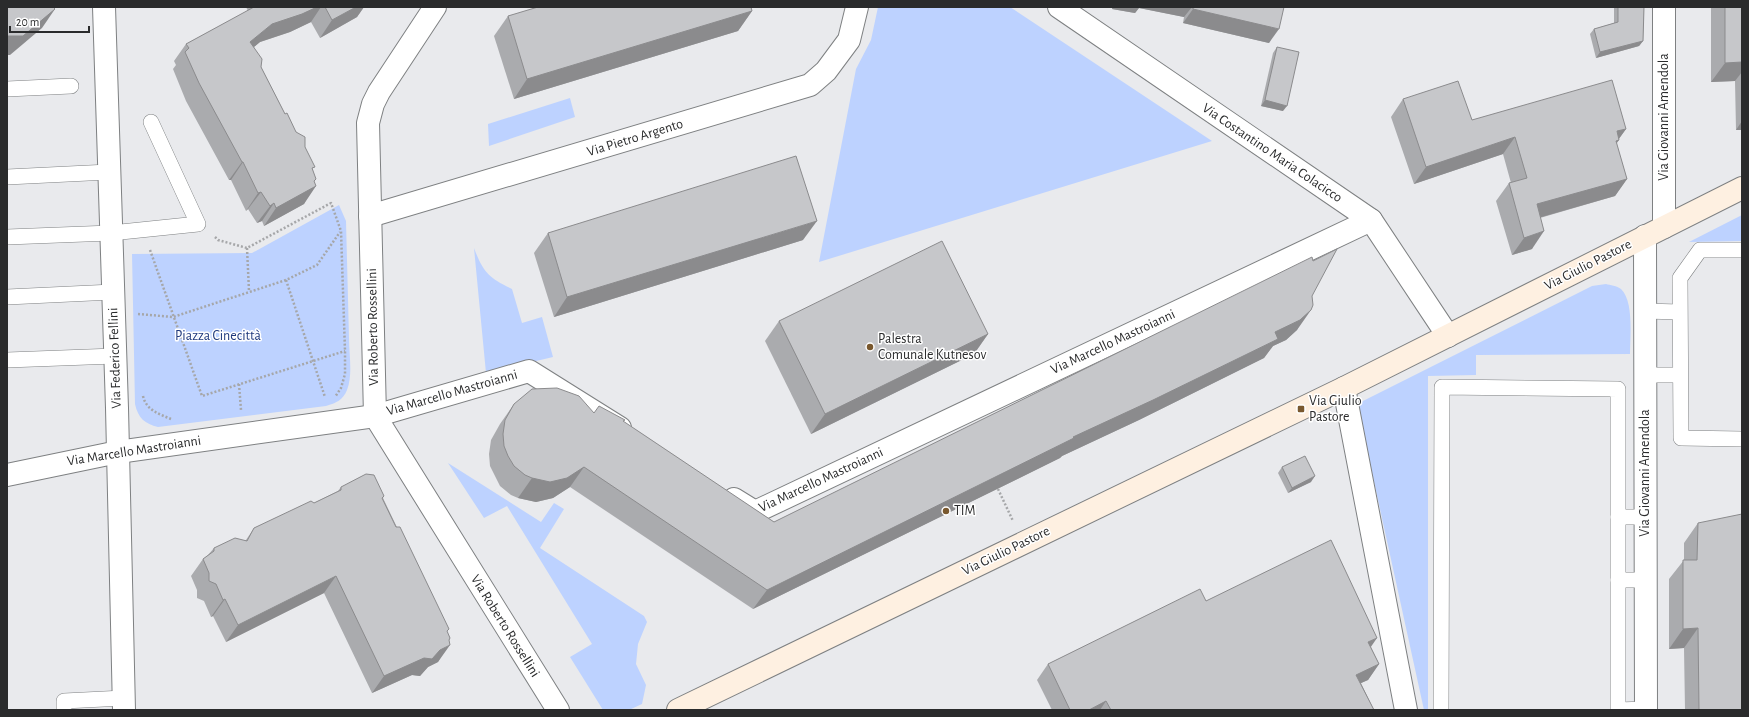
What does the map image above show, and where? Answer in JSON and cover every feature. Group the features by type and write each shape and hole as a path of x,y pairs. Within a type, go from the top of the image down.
{"street":[{"name":"Via Federico Fellini","path":"104,7 118,452 124,704"},
{"name":"Via Roberto Rossellini","path":"435,7 379,92 370,111 368,135 375,416 558,710"},
{"name":"Via Pietro Argento","path":"370,216 810,85 826,71 849,40 857,7"},
{"name":"Via Costantino Maria Colacicco","path":"1059,7 1371,220 1448,336"},
{"name":"Via Giovanni Amendola","path":"1646,710 1645,311 1655,232 1664,7"},
{"name":"Via Giulio Pastore","path":"678,710 1344,388 1742,188"},
{"name":"Via Marcello Mastroianni","path":"715,488 755,512 1371,220"},
{"name":"Via Marcello Mastroianni","path":"7,475 118,452 375,416 529,371 635,437"},
{"path":"1344,388 1406,710"}],"lane":[{"path":"7,89 71,86"},
{"path":"7,238 111,233 198,224 151,122"},
{"path":"7,177 109,172"},
{"path":"1742,250 1700,250 1680,278 1679,312 1681,438 1742,439"},
{"path":"7,297 113,292"},
{"path":"1645,311 1679,312"},
{"path":"7,360 115,356"},
{"path":"1645,375 1680,375"},
{"path":"1441,710 1442,387 1618,389 1618,710 1646,710"},
{"path":"1618,518 1645,517"},
{"path":"1618,580 1646,580"},
{"path":"64,710 64,701 124,704"}],"path":[{"path":"198,224 218,240 248,248 331,203 341,231 345,351 344,374 341,388 334,398 330,400"},
{"path":"140,230 153,256 173,317 202,396 345,351 373,350"},
{"path":"114,314 173,317 286,280 317,265 341,231"},
{"path":"248,248 249,291"},
{"path":"286,280 326,402"},
{"path":"137,307 137,321"},
{"path":"143,395 145,403 155,413 173,420"},
{"path":"998,489 1024,543"}],"green space":[{"path":"878,7 1010,7 1212,141 819,262 856,69 871,40"},
{"path":"570,98 575,117 489,146 488,124"},
{"name":"Piazza Cinecittà","path":"339,205 346,221 350,364 349,384 341,399 326,406 158,427 143,420 138,413 135,404 132,254 252,253"},
{"path":"1742,215 1742,241 1689,242"},
{"path":"474,248 480,263 492,278 512,289 522,323 542,317 553,357 486,373"},
{"path":"1606,284 1616,286 1621,289 1628,302 1631,329 1630,354 1476,355 1476,375 1428,376 1428,710 1424,710 1357,404 1592,286"},
{"path":"448,463 541,522 554,503 564,509 540,548 644,616 647,622 638,644 636,664 646,685 642,704 629,710 603,710 570,657 592,644 507,506 484,518"}],"building":[{"path":"7,7 53,7 55,9 23,36 7,36"},
{"path":"254,7 317,7 302,14 272,24 250,42 262,59 261,67 285,114 287,113 296,132 305,137 305,147 315,167 312,168 316,179 314,181 316,186 276,208 274,203 270,206 261,192 258,193 243,162 199,83 185,52 189,48 186,44"},
{"path":"325,7 356,7 332,20"},
{"path":"538,7 751,7 752,11 527,79 508,16"},
{"path":"1193,7 1284,7 1279,29 1193,9"},
{"path":"1618,7 1644,7 1643,41 1600,52 1594,29 1618,22"},
{"path":"1725,7 1742,7 1742,62 1725,63"},
{"path":"1277,47 1299,52 1287,106 1265,100"},
{"path":"1612,80 1626,129 1617,131 1619,140 1616,141 1627,179 1537,204 1544,231 1524,238 1509,183 1527,178 1515,137 1426,167 1403,99 1458,81 1472,120"},
{"path":"796,156 817,221 567,297 548,233"},
{"name":"Palestra Comunale Kutnesov","path":"942,241 988,334 825,414 779,321"},
{"path":"1337,249 1312,296 1313,305 1311,310 1300,320 1275,332 1278,339 1073,437 1074,438 767,590 584,467 567,478 550,482 532,478 525,475 514,466 504,446 503,434 505,420 514,404 532,389 557,388 579,396 594,413 599,406 625,420 623,421 774,522 1312,257 1313,261"},
{"path":"1305,456 1315,476 1292,488 1282,467"},
{"path":"366,474 374,475 384,496 382,498 396,527 400,527 449,629 447,631 450,638 450,645 440,650 432,659 424,658 384,676 336,576 238,625 225,599 223,600 216,584 209,581 209,573 203,559 214,551 214,548 235,538 247,541 254,528 311,501 314,503 341,490 341,487"},
{"path":"1742,514 1742,710 1699,710 1698,628 1683,629 1683,560 1697,560 1698,523"},
{"path":"1331,540 1377,638 1368,642 1379,664 1356,675 1374,710 1111,710 1106,701 1089,710 1070,710 1048,664 1200,589 1206,601"}],"place":[{"name":"Palestra Comunale Kutnesov","path":"870,347"},
{"name":"Via Giulio Pastore","path":"1301,409"},
{"name":"TIM","path":"946,511"}]}
